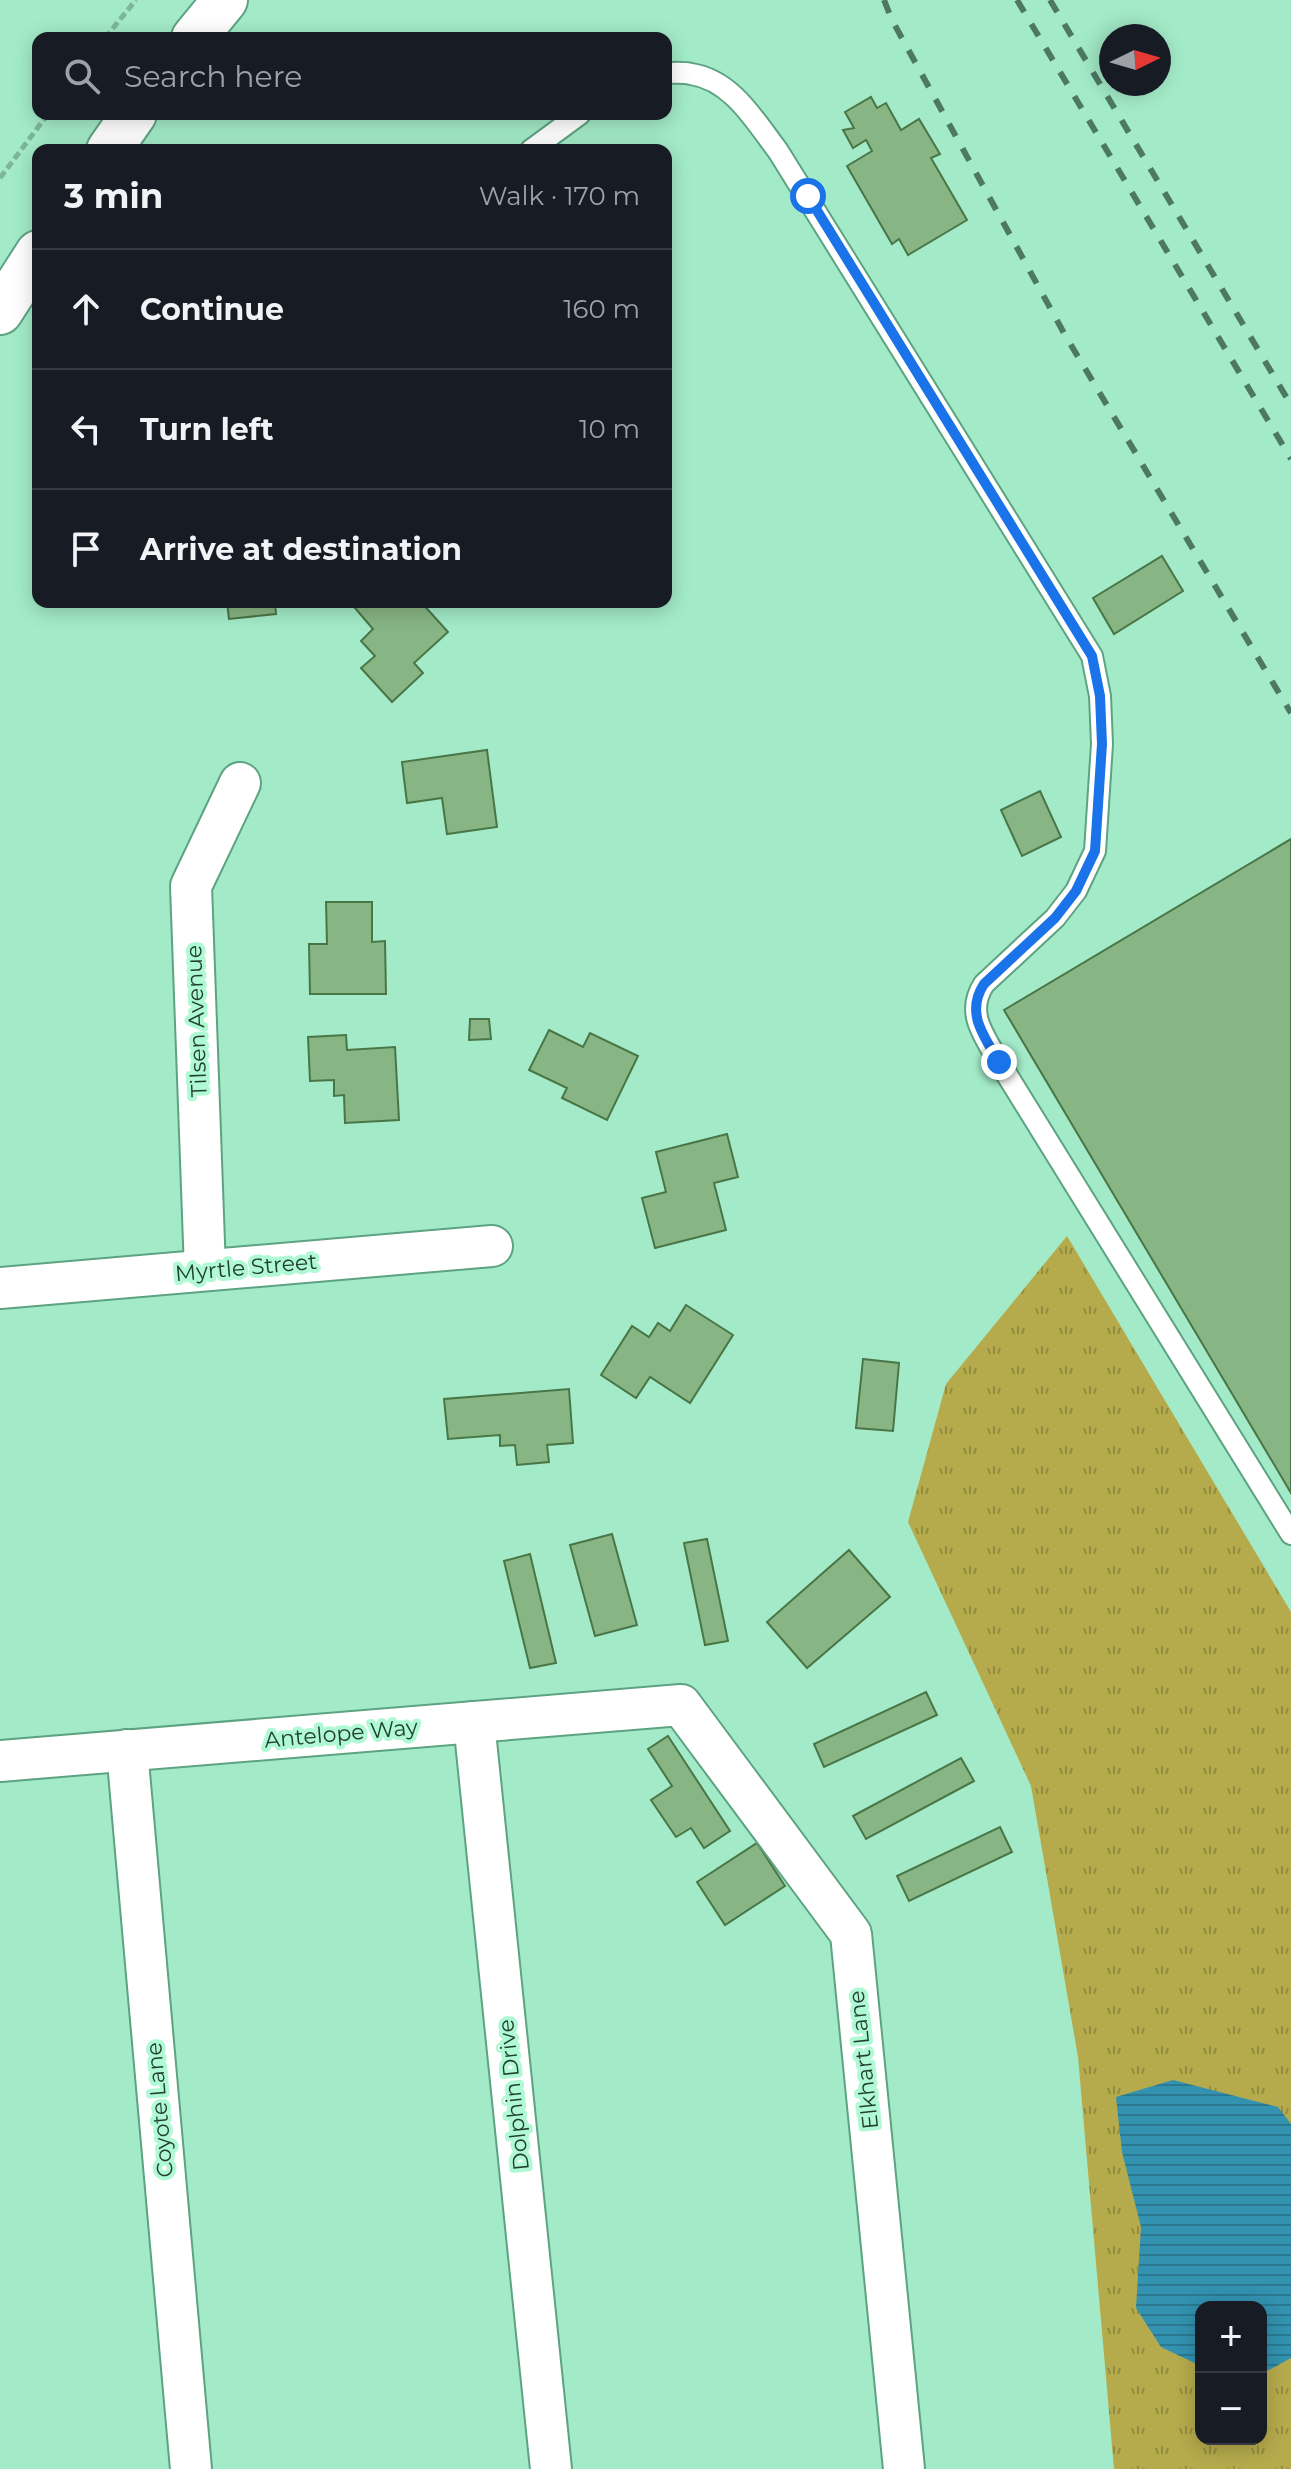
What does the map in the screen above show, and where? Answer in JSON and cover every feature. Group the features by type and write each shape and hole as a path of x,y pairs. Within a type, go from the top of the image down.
{"street":[{"path":"199,32 225,0"},
{"path":"113,144 130,120"},
{"name":"Tilsen Avenue","path":"205,1270 191,886 240,783"},
{"name":"Myrtle Street","path":"0,1288 492,1246"},
{"name":"Antelope Way","path":"0,1761 681,1705"},
{"name":"Elkhart Lane","path":"681,1705 851,1934 904,2469"},
{"name":"Dolphin Drive","path":"474,1722 551,2469"},
{"name":"Coyote Lane","path":"127,1750 191,2469"}],"lane":[{"path":"672,73 692,74 724,86 750,113 778,151 1092,656 1100,696 1102,744 1095,851 1076,891 1055,918 984,984 976,996 975,1013 999,1062 1291,1534"},
{"path":"539,144 572,120"}],"path":[{"path":"110,32 136,0"},
{"path":"0,178 44,120"}],"green space":[{"path":"1067,1236 1291,1612 1291,2469 1114,2469 1078,2057 1031,1786 908,1522 946,1384"}],"water":[{"path":"1173,2080 1278,2107 1291,2124 1291,2358 1267,2370 1267,2301 1195,2301 1195,2363 1161,2347 1136,2308 1141,2227 1122,2152 1116,2097"}],"building":[{"path":"871,97 877,108 886,103 901,130 919,119 940,154 931,158 967,220 908,255 899,239 892,244 847,166 872,151 866,140 853,148 843,130 854,128 845,112"},
{"path":"1162,556 1183,591 1114,634 1093,598"},
{"path":"228,608 276,608 276,614 229,619"},
{"path":"355,608 426,608 448,632 414,663 423,673 392,702 361,668 375,656 361,641 373,629"},
{"path":"487,750 497,827 447,834 442,798 407,803 402,762"},
{"path":"1040,791 1061,837 1022,856 1001,810"},
{"path":"1291,839 1291,1493 1004,1010"},
{"path":"326,902 372,902 372,942 385,941 386,994 310,994 309,944 327,944"},
{"path":"470,1019 489,1019 491,1039 469,1040"},
{"path":"549,1030 583,1047 590,1033 638,1056 607,1120 562,1098 567,1088 529,1070"},
{"path":"346,1035 347,1050 395,1047 399,1120 345,1123 344,1095 334,1096 334,1080 310,1081 308,1037"},
{"path":"727,1134 738,1177 714,1183 726,1230 655,1248 642,1198 666,1192 656,1152"},
{"path":"686,1305 733,1335 690,1403 650,1377 636,1398 601,1375 632,1326 649,1337 658,1323 670,1331"},
{"path":"863,1359 899,1363 893,1431 856,1428"},
{"path":"569,1389 573,1443 547,1445 549,1462 517,1465 515,1445 500,1446 500,1435 448,1439 444,1399"},
{"path":"612,1534 637,1625 595,1636 570,1545"},
{"path":"707,1539 728,1641 705,1645 684,1543"},
{"path":"849,1550 890,1597 807,1668 767,1622"},
{"path":"530,1554 556,1663 530,1668 504,1561"},
{"path":"926,1692 937,1715 824,1767 814,1744"},
{"path":"668,1736 730,1831 704,1848 691,1828 676,1837 651,1800 672,1786 648,1749"},
{"path":"961,1758 974,1781 866,1839 853,1816"},
{"path":"1000,1827 1012,1852 909,1901 897,1876"},
{"path":"757,1843 785,1886 725,1925 697,1882"}],"railway":[{"path":"884,0 892,20 1065,335 1291,713"},
{"path":"1017,0 1291,459"},
{"path":"1050,0 1291,405"}],"route":[{"path":"808,196 1092,656 1100,696 1102,744 1095,851 1076,891 1055,918 984,984 976,996 975,1013 999,1062"}]}
